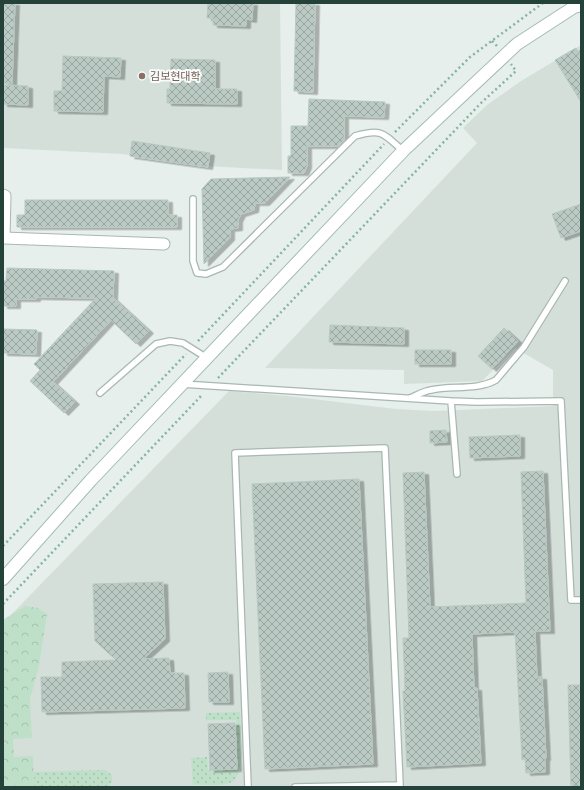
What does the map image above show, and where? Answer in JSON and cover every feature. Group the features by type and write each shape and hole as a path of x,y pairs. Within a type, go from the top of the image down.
{"main road":[{"path":"3,579 91,480 403,151 517,44 581,5"}],"street":[{"path":"3,195 5,196 4,238 164,244"}],"lane":[{"path":"193,199 193,260 197,273 206,274 223,267 355,136 373,130 389,138 403,151"},
{"path":"408,398 431,390 477,386 490,384 496,380 524,347 565,281"},
{"path":"100,393 156,344 170,341 183,343 192,347 207,358"},
{"path":"182,384 451,401 561,401 571,600 581,600"},
{"path":"451,401 456,474"},
{"path":"248,787 235,454 385,448 400,785 295,787"}],"path":[{"path":"3,546 389,138 470,57 543,3"},
{"path":"3,604 482,102 516,71 492,41"}],"shaded area":[{"name":"김보현대학","path":"3,3 280,3 282,170 187,165 123,154 3,148"},
{"path":"581,45 581,787 3,787 3,623 229,391 288,396 396,409 434,411 553,406 553,370 515,348 482,381 404,384 404,370 265,368 477,143 463,128 487,105 521,81"}],"green space":[{"path":"25,606 38,608 47,614 39,666 30,699 32,738 13,739 14,757 33,756 34,787 3,787 3,620"},
{"path":"240,712 241,761 239,771 235,779 226,784 193,785 191,758 207,757 208,770 238,770 236,720 206,720 206,713"},
{"path":"103,770 109,772 112,776 112,782 108,787 34,787 33,772"}],"building":[{"path":"3,3 15,3 12,84 3,83"},
{"path":"208,3 253,3 252,20 246,19 246,26 213,25 213,18 207,18"},
{"path":"296,3 315,3 313,92 294,91"},
{"path":"576,48 581,56 581,102 555,60"},
{"path":"63,56 121,58 120,77 104,76 103,112 54,111 54,91 62,91"},
{"path":"171,59 215,60 215,89 237,89 237,104 167,103 167,89 170,89"},
{"path":"3,85 28,86 28,105 3,104"},
{"path":"309,99 385,102 384,117 344,116 344,141 339,146 307,146 307,166 304,173 288,173 288,156 291,156 291,126 308,126"},
{"path":"132,141 210,153 208,167 130,156"},
{"path":"290,177 265,203 255,203 254,210 241,214 238,220 238,228 230,229 230,238 204,264 202,189 211,179"},
{"path":"25,200 168,200 168,215 177,215 177,227 17,227 17,215 25,215"},
{"path":"581,204 581,231 561,238 552,214"},
{"path":"7,268 114,271 113,298 149,331 136,344 111,320 53,382 75,402 64,413 30,381 40,370 34,364 96,298 36,297 36,299 16,299 16,306 3,306 3,281 6,281"},
{"path":"330,325 404,328 404,344 329,342"},
{"path":"504,328 518,341 492,369 478,356"},
{"path":"3,329 37,330 36,354 3,353"},
{"path":"415,350 451,350 451,364 415,364"},
{"path":"446,430 447,442 430,443 430,431"},
{"path":"520,435 520,456 470,458 469,437"},
{"path":"543,471 550,631 535,631 537,677 542,677 546,758 545,772 526,773 525,759 522,760 515,632 472,634 474,688 477,688 481,763 407,767 403,691 405,691 403,638 409,638 403,473 424,472 430,607 526,603 521,472"},
{"path":"359,479 373,764 265,769 252,484"},
{"path":"163,582 165,639 143,659 169,658 170,673 184,673 185,708 42,712 41,677 62,677 62,662 116,660 95,641 93,584"},
{"path":"228,672 229,702 209,702 208,673"},
{"path":"568,685 581,685 581,787 571,787"},
{"path":"235,723 237,769 210,770 208,724"}],"place":[{"name":"김보현대학","path":"142,76"}]}
